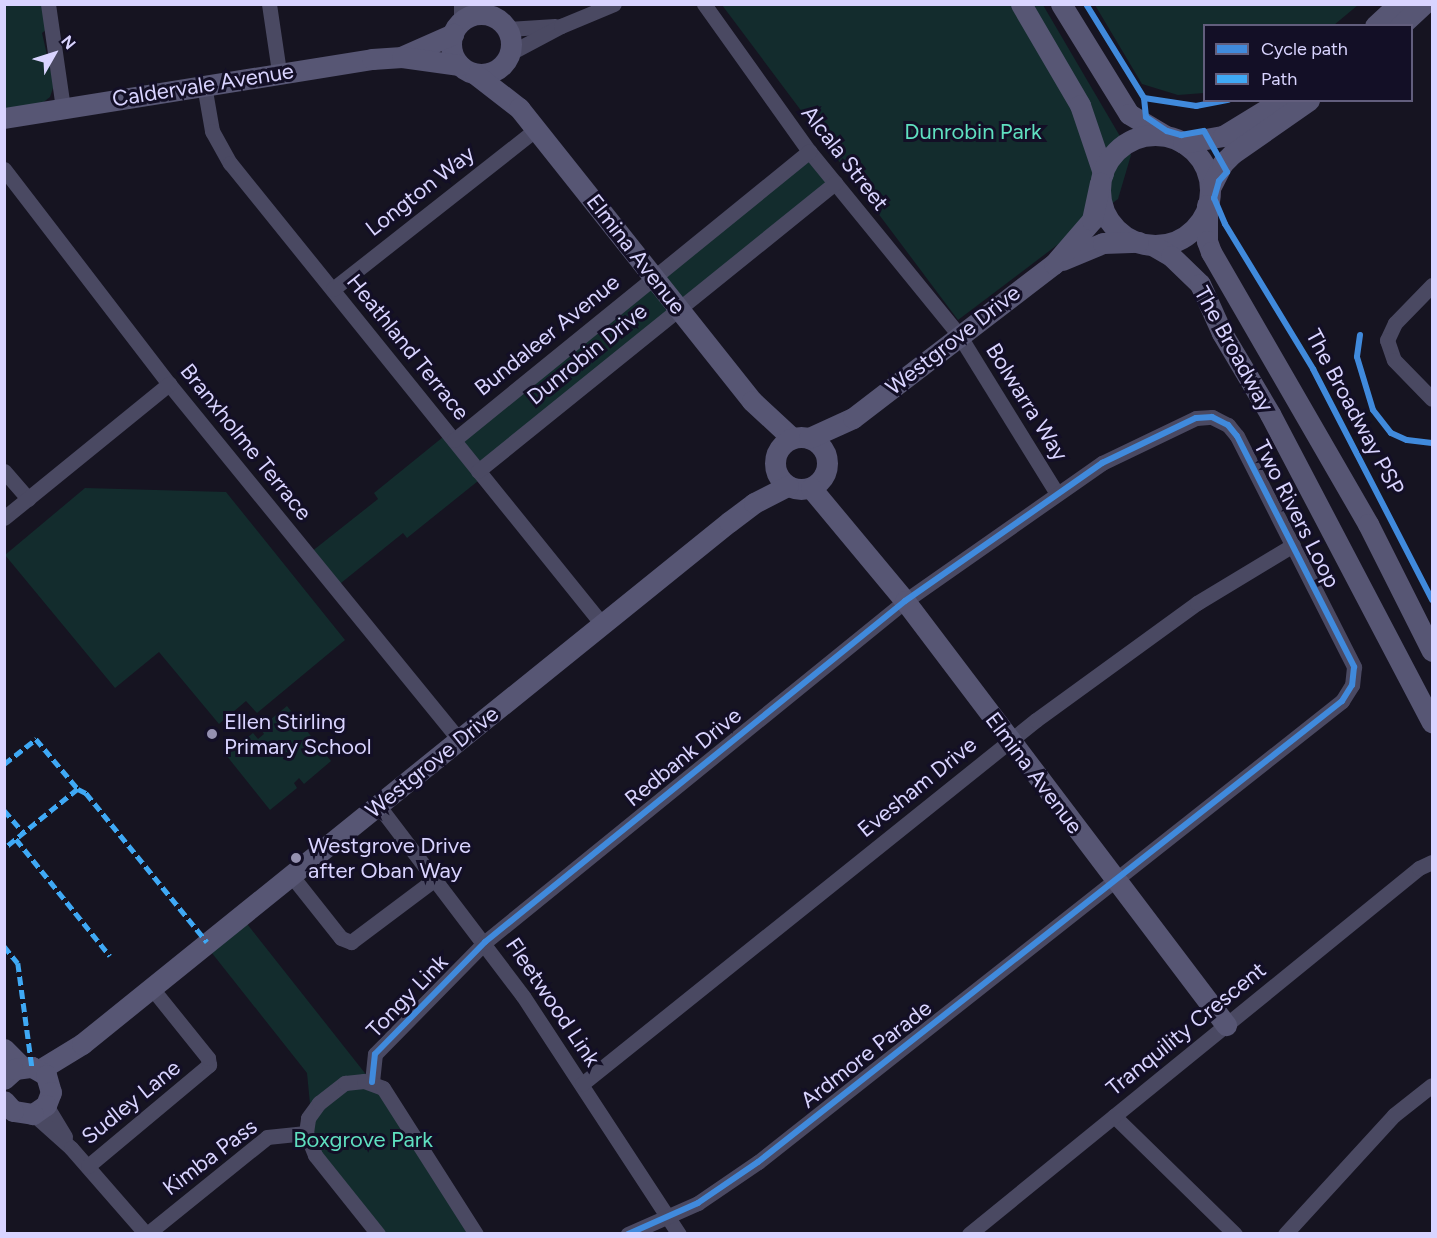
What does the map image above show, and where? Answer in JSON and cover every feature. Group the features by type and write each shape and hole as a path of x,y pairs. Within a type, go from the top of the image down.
{"street":[{"path":"48,4 63,108"},
{"path":"269,4 279,72"},
{"path":"561,26 508,29 484,9 458,20 452,50 467,69 490,73 507,59 561,26 614,4"},
{"name":"Alcala Street","path":"704,4 809,151 959,334"},
{"path":"1021,4 1080,105 1102,178 1107,218 1119,232 1145,244 1170,243 1186,235 1200,222 1208,197 1232,154 1306,102"},
{"path":"1061,4 1129,114 1197,153 1207,169 1208,197"},
{"path":"1377,24 1399,4"},
{"path":"1402,24 1424,4"},
{"name":"Caldervale Avenue","path":"402,57 458,20"},
{"path":"507,59 508,29"},
{"name":"Caldervale Avenue","path":"4,118 279,72 402,57 467,69"},
{"name":"Elmina Avenue","path":"507,59 519,108"},
{"name":"Elmina Avenue","path":"467,69 519,108 752,401 800,438"},
{"name":"Heathland Terrace","path":"204,85 217,145 602,624"},
{"path":"1102,178 1116,151 1131,140 1148,135 1176,140 1223,136 1279,102"},
{"name":"Longton Way","path":"333,289 536,129"},
{"name":"Bundaleer Avenue","path":"454,440 809,151"},
{"name":"Branxholme Terrace","path":"4,169 169,384 459,739"},
{"name":"Westgrove Drive","path":"826,456 853,418 959,334 1054,264 1092,220 1102,178"},
{"name":"Dunrobin Drive","path":"478,471 835,183"},
{"name":"The Broadway","path":"1208,197 1207,241 1211,252 1362,514 1432,651"},
{"name":"Westgrove Drive","path":"1054,264 1103,243 1145,244"},
{"name":"The Broadway","path":"1145,244 1171,256 1200,284 1222,333 1270,414 1432,722"},
{"path":"1432,285 1395,323 1387,340 1394,360 1432,399"},
{"name":"Bolwarra Way","path":"959,334 1056,492"},
{"path":"4,518 169,384"},
{"name":"Elmina Avenue","path":"752,401 776,461"},
{"name":"Two Rivers Loop","path":"905,602 1056,492 1102,463 1196,418 1212,417 1237,436 1354,667 1352,685 1342,701 1114,881"},
{"name":"Westgrove Drive","path":"800,438 853,418"},
{"path":"800,438 826,456 817,483 788,486 776,461 800,438"},
{"name":"Westgrove Drive","path":"754,503 776,461"},
{"path":"4,471 28,499"},
{"name":"Elmina Avenue","path":"817,483 842,521 1114,881 1226,1025"},
{"name":"Westgrove Drive","path":"4,1080 27,1096 82,1044 151,987 602,624 754,503 788,486"},
{"name":"Evesham Drive","path":"582,1084 1010,741 1197,603 1293,544"},
{"name":"Redbank Drive","path":"485,942 905,602"},
{"name":"Fleetwood Link","path":"378,805 485,942 582,1084 679,1233"},
{"name":"Tranquility Crescent","path":"969,1233 1419,868 1432,862"},
{"path":"291,875 341,938 351,942 435,879"},
{"name":"Ardmore Parade","path":"628,1233 698,1203 758,1162 1114,881"},
{"name":"Tongy Link","path":"372,1082 375,1054 485,942"},
{"name":"Sudley Lane","path":"88,1166 209,1065 208,1058 151,987"},
{"path":"4,1049 27,1096 147,1233"},
{"path":"378,1233 315,1155 306,1133 308,1118 328,1096 345,1083 372,1082 395,1103 476,1233"},
{"path":"1285,1233 1394,1115 1432,1085"},
{"path":"1114,1116 1235,1233"},
{"name":"Kimba Pass","path":"147,1233 267,1137 306,1133"}],"green space":[{"path":"5,5 43,6 47,29 42,33 54,85 50,97 41,104 5,112"},
{"name":"Dunrobin Park","path":"722,5 1043,5 1131,155 1118,199 958,320"},
{"path":"1095,5 1358,5 1335,24 1203,24 1203,93 1178,95 1142,84"},
{"path":"809,151 835,183 479,470 483,477 407,538 403,533 336,587 306,556 378,499 374,493 448,433 454,440"},
{"path":"85,488 226,492 345,640 257,713 246,701 219,724 159,652 115,688 5,555"},
{"path":"287,706 331,761 304,784 299,778 294,783 297,788 270,810 226,755 253,733 258,739 264,734 260,728"},
{"name":"Boxgrove Park","path":"240,915 372,1082 476,1233 378,1233 315,1155 307,1073 204,943"}],"marked path":[{"path":"4,764 36,739 78,789 4,849"},
{"path":"78,789 86,793 207,942"},
{"path":"4,810 24,833"},
{"path":"16,839 110,956"},
{"path":"4,946 18,963 32,1067"}],"cycle path":[{"path":"1086,4 1144,98"},
{"name":"The Broadway PSP","path":"1144,98 1146,117 1167,131 1181,135 1204,131 1227,172 1219,181 1214,198 1225,224 1313,369 1432,600"},
{"path":"1144,98 1196,106 1217,102"},
{"name":"The Broadway PSP","path":"1360,335 1357,357 1373,410 1391,433 1407,440 1432,443"},
{"path":"372,1082 375,1054 485,942 905,601 1102,463 1196,418 1212,417 1228,425 1237,436 1354,667 1352,685 1342,701 758,1162 698,1203 628,1234"}],"place":[{"name":"Ellen Stirling Primary School","path":"212,734"},
{"name":"Westgrove Drive after Oban Way","path":"296,858"}]}
